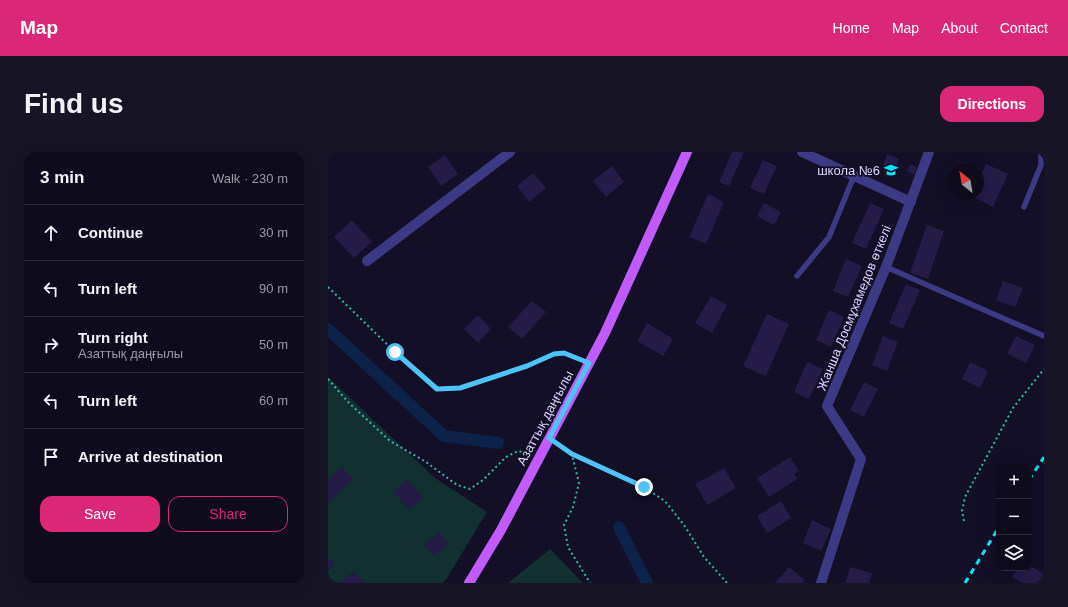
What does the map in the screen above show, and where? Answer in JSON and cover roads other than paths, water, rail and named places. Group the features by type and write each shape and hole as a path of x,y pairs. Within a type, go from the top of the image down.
{"main road":[{"name":"Азаттық даңғылы","path":"469,583 501,530 605,333 687,152"}],"street":[{"path":"367,260 510,152"},
{"path":"802,152 911,202"},
{"name":"Жанша Досмұхамедов өткелі","path":"821,583 861,459 827,406 886,267 929,152"}],"lane":[{"path":"1024,207 1041,166 1041,152"},
{"path":"797,276 829,237 854,176"},
{"path":"886,267 1044,336"}],"waterway":[{"path":"328,329 444,436 498,443"},
{"path":"619,527 647,583"}],"railway":[{"path":"1032,475 1044,457"},
{"path":"965,583 996,532"}],"place":[{"name":"школа №6","path":"891,170"}]}
